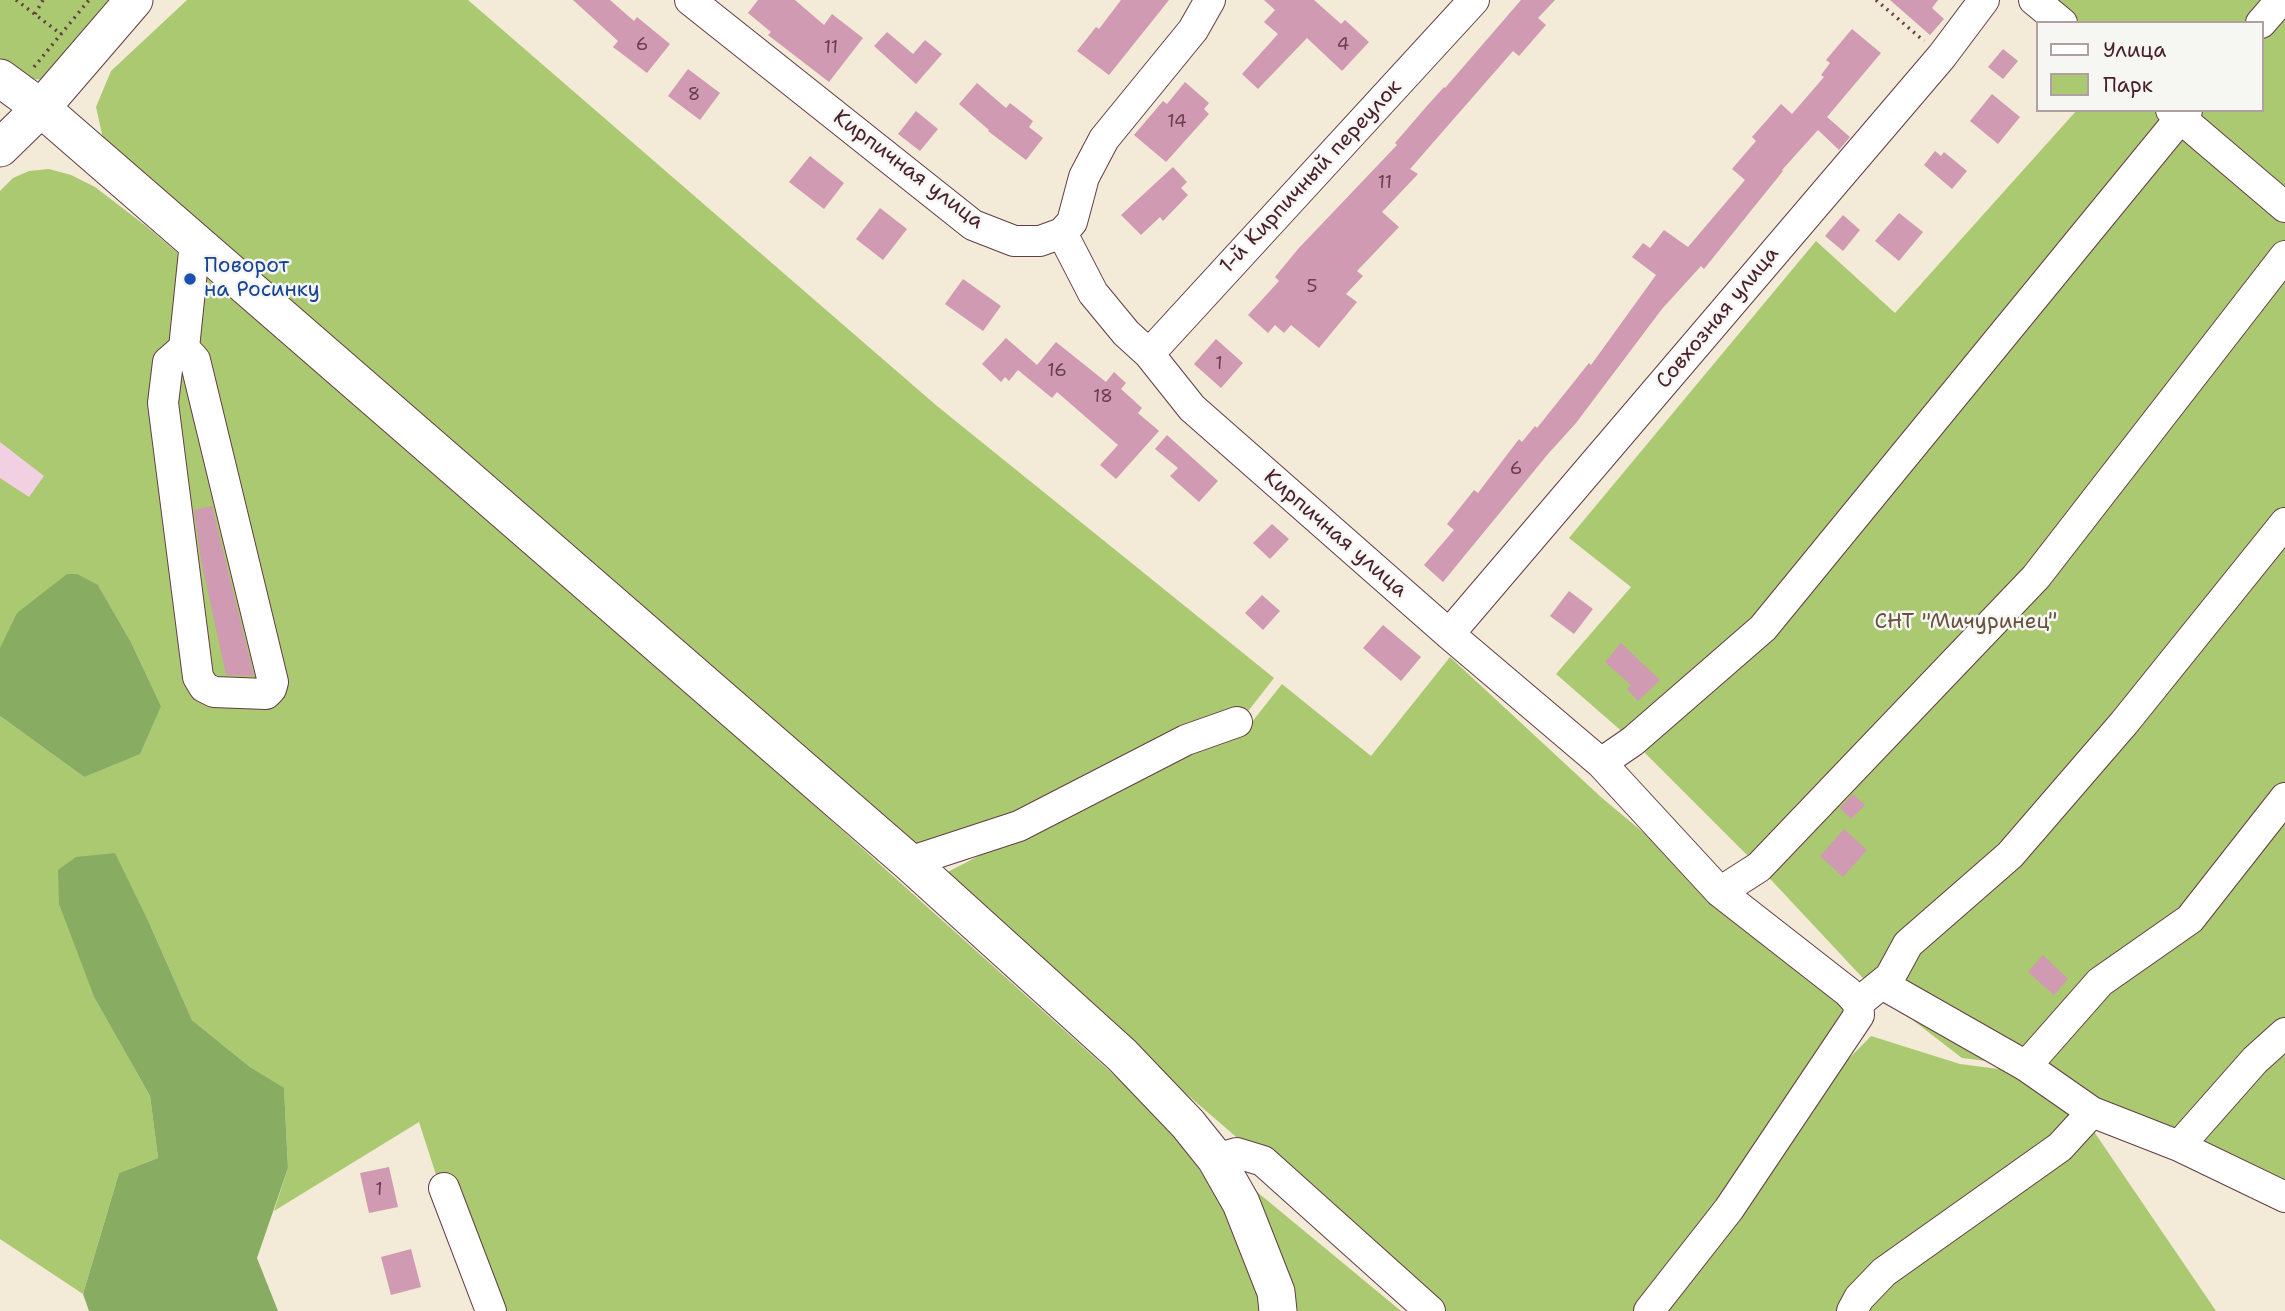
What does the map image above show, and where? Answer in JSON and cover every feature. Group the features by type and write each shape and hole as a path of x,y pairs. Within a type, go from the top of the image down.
{"main road":[{"path":"0,148 41,108 134,0"},
{"path":"9,82 909,862 1122,1055 1188,1124 1216,1159 1241,1203 1276,1292 1278,1311"}],"street":[{"name":"Кирпичная улица","path":"690,0 973,225 1014,241 1040,241 1062,233 1093,293 1126,333 1149,354 1192,408 1449,634 1601,763 1720,892 1848,992 1858,1003"},
{"path":"1062,233 1072,222 1084,177 1104,139 1186,40 1210,0"},
{"name":"1-й Кирпичный переулок","path":"1149,354 1474,0"},
{"name":"Совхозная улица","path":"1449,634 1942,56 1984,0"},
{"path":"2034,0 2060,21"},
{"path":"2263,21 2281,0"},
{"path":"1601,763 1633,741 1763,628 2179,113 2285,207"},
{"path":"184,348 195,360 267,655 273,682 266,694 214,692 204,687 198,677 163,403 168,362 184,348 195,242"},
{"path":"1720,892 1759,867 2036,577 2285,256"},
{"path":"1649,1311 1729,1209 1859,1015 1858,1003 1890,977 1908,944 2018,845 2124,723 2285,523"},
{"path":"909,862 1019,826 1186,740 1237,722"},
{"path":"2026,1066 2100,982 2190,919 2285,798"},
{"path":"1882,984 2026,1066 2092,1112 2179,1146 2285,1197"},
{"path":"2179,1146 2255,1059 2285,1033"},
{"path":"1853,1311 1860,1298 1884,1272 2060,1147 2092,1112"},
{"path":"1216,1159 1237,1153 1263,1161 1430,1311"},
{"path":"444,1188 491,1311"}],"path":[{"path":"16,0 61,34"},
{"path":"35,14 43,0"},
{"path":"9,82 61,34 89,0"},
{"path":"1876,0 1942,56"}],"shaded area":[{"path":"0,404 71,462 0,552"}],"green space":[{"path":"0,0 128,0 43,80 17,77 0,66"},
{"path":"187,0 468,0 937,406 1274,678 1249,710 1224,718 928,861 106,152 96,107 111,71"},
{"name":"СНТ \"Мичуринец\"","path":"2054,0 2285,0 2285,1197 2026,1066 1962,1058 1875,991 1759,867 1633,741 1556,674 1631,587 1569,538 1816,241 1895,313 2075,112 2264,112 2264,21 2079,21"},
{"path":"49,169 71,175 95,187 146,226 614,625 1133,1092 1180,1143 1217,1194 1241,1240 1258,1285 1261,1311 480,1311 419,1122 274,1211 288,1168 284,1089 250,1067 192,1020 151,927 95,999 150,1096 158,1158 119,1173 83,1294 0,1239 0,716 84,777 161,706 131,642 98,585 0,648 0,478 29,497 44,476 0,442 0,191 13,178 29,171"},
{"path":"67,574 77,574 98,585 131,642 161,706 140,754 84,777 0,716 0,648 17,613"},
{"path":"1450,657 1602,798 1815,976 1852,1018 1637,1311 1438,1311 936,878 1192,746 1248,727 1282,684 1371,756"},
{"path":"115,853 192,1020 250,1067 284,1088 288,1168 257,1258 278,1311 89,1311 83,1294 119,1173 158,1158 150,1096 95,999 59,904 58,870 76,857"},
{"path":"1871,1036 1960,1064 2022,1072 2082,1114 2216,1311 1657,1311 1818,1090"},
{"path":"1239,1177 1401,1311 1291,1311"}],"building":[{"path":"573,0 610,0 634,21 637,17 670,44 647,73 613,47 618,41"},
{"path":"758,0 795,0 824,25 832,14 863,38 829,82 768,35 771,32 748,13"},
{"path":"1121,0 1169,0 1109,75 1077,51 1096,27 1099,29"},
{"path":"1264,0 1314,0 1341,24 1345,20 1369,42 1342,71 1307,38 1258,89 1242,74 1278,34 1264,22 1275,10"},
{"path":"1521,0 1555,0 1538,18 1546,25 1519,56 1513,51 1410,169 1418,174 1382,212 1399,227 1357,271 1363,276 1346,294 1357,302 1319,348 1291,325 1284,333 1275,325 1268,333 1248,315 1279,281 1275,277 1298,249 1397,145 1395,143"},
{"path":"1890,0 1938,0 1932,8 1944,19 1930,35"},
{"path":"1852,29 1881,53 1827,117 1850,137 1839,150 1818,130 1782,170 1704,269 1701,266 1662,309 1576,423 1443,582 1424,565 1454,530 1447,524 1474,490 1478,493 1519,439 1522,442 1535,426 1537,428 1589,363 1591,365 1656,275 1632,257 1643,243 1650,248 1664,230 1688,247 1745,180 1732,169 1756,141 1752,137 1781,104 1792,114 1824,77 1821,75 1830,63 1826,60"},
{"path":"887,32 913,54 925,40 942,54 916,84 874,46"},
{"path":"2003,49 2018,61 2003,79 1988,67"},
{"path":"688,69 720,93 700,120 668,96"},
{"path":"1185,82 1209,103 1204,109 1209,114 1166,162 1134,135 1163,101 1167,104"},
{"path":"977,83 1006,108 1010,103 1033,121 1029,127 1043,138 1026,160 988,131 959,104"},
{"path":"1992,94 2020,117 1998,144 1970,121"},
{"path":"916,111 938,129 920,151 898,134"},
{"path":"1935,151 1941,156 1944,152 1967,171 1952,189 1924,165"},
{"path":"810,156 844,183 824,209 789,182"},
{"path":"1173,167 1187,182 1181,188 1188,195 1163,221 1160,217 1141,235 1121,215"},
{"path":"880,208 907,229 883,260 856,239"},
{"path":"1899,213 1923,232 1899,261 1875,241"},
{"path":"1843,215 1860,230 1843,251 1825,236"},
{"path":"963,279 1001,306 983,331 945,304"},
{"path":"1006,338 1037,365 1056,342 1106,382 1114,372 1126,383 1121,389 1142,408 1138,413 1159,431 1116,479 1100,465 1118,445 1057,392 1052,398 1018,370 1009,381 1005,377 1001,382 982,364"},
{"path":"1216,339 1243,363 1221,388 1194,364"},
{"path":"1167,435 1218,481 1199,502 1170,476 1178,468 1155,449"},
{"path":"212,506 254,676 226,675 201,560 194,510"},
{"path":"1272,524 1289,539 1270,559 1253,543"},
{"path":"1569,591 1593,609 1574,634 1550,616"},
{"path":"1262,595 1280,611 1263,630 1245,613"},
{"path":"1383,625 1421,657 1401,681 1363,648"},
{"path":"1621,643 1660,680 1638,701 1627,689 1631,685 1605,662"},
{"path":"1853,794 1865,805 1851,819 1840,808"},
{"path":"1844,829 1867,850 1843,877 1820,856"},
{"path":"2043,955 2068,979 2054,995 2028,972"},
{"path":"389,1167 398,1207 369,1213 360,1173"},
{"path":"411,1249 421,1287 391,1295 381,1257"}],"place":[{"name":"Поворот на Росинку","path":"190,279"}]}
